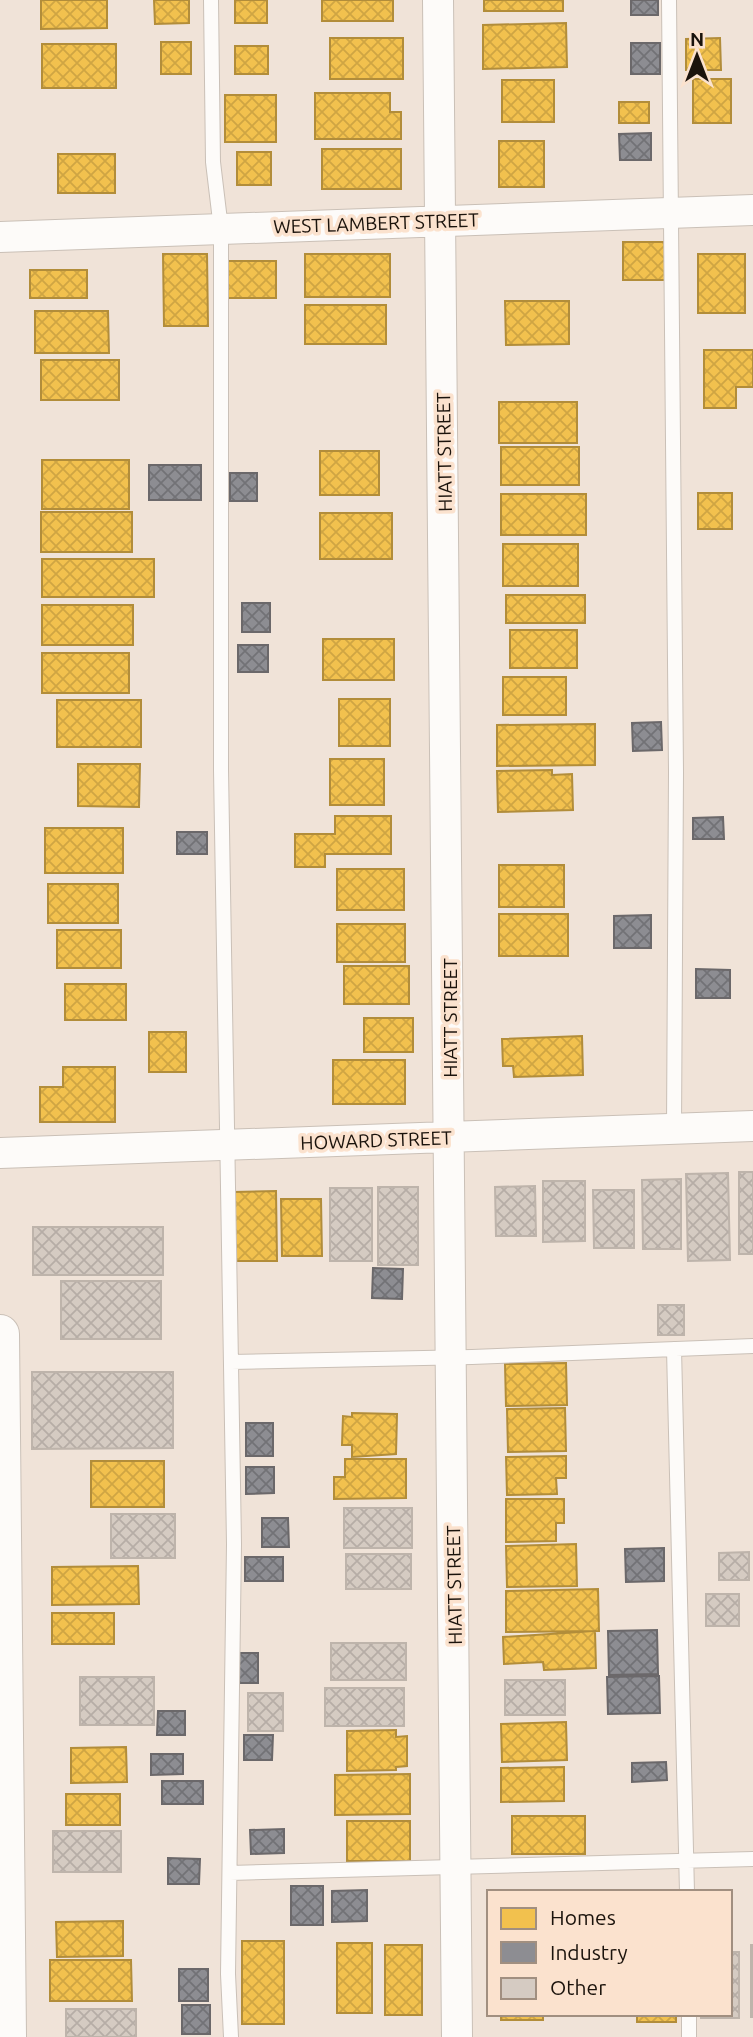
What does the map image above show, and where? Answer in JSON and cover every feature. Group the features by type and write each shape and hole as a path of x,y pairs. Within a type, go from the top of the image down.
{"main road":[{"path":"0,1334 7,2037"}],"street":[{"name":"HIATT STREET","path":"438,0 451,1137 457,2037"},
{"name":"WEST LAMBERT STREET","path":"0,237 753,210"},
{"name":"HOWARD STREET","path":"0,1153 753,1126"}],"lane":[{"path":"211,0 213,162 221,229 221,770 234,1544 228,1974 231,2037"},
{"path":"669,0 676,772 674,1129"},
{"path":"231,1362 452,1358 753,1346"},
{"path":"674,1349 687,1890"},
{"path":"230,1873 753,1858"},
{"path":"689,2016 689,2037"}],"building: Homes":[{"path":"41,0 107,0 107,28 41,29"},
{"path":"154,0 189,0 189,23 155,24"},
{"path":"235,0 267,0 267,23 235,23"},
{"path":"322,0 393,0 393,21 322,21"},
{"path":"484,0 563,0 563,11 484,11"},
{"path":"566,23 567,67 483,69 483,25"},
{"path":"330,38 403,38 403,79 330,79"},
{"path":"720,38 721,70 686,70 686,39"},
{"path":"161,42 191,42 191,74 161,74"},
{"path":"42,44 116,44 116,88 42,88"},
{"path":"235,46 268,46 268,74 235,74"},
{"path":"693,79 731,79 731,123 693,123"},
{"path":"502,80 554,80 554,122 502,122"},
{"path":"315,93 390,93 390,112 401,112 401,139 315,139"},
{"path":"225,95 276,95 276,142 225,142"},
{"path":"619,102 649,102 649,123 619,123"},
{"path":"499,141 544,141 544,187 499,187"},
{"path":"322,149 401,149 401,189 322,189"},
{"path":"237,152 271,152 271,185 237,185"},
{"path":"58,154 115,154 115,193 58,193"},
{"path":"623,242 665,242 665,280 623,280"},
{"path":"163,254 207,254 208,326 164,326"},
{"path":"305,254 390,254 390,297 305,297"},
{"path":"698,254 745,254 745,313 698,313"},
{"path":"227,261 276,261 276,298 227,298"},
{"path":"30,270 87,270 87,298 30,298"},
{"path":"505,301 569,301 569,344 506,345"},
{"path":"305,305 386,305 386,344 305,344"},
{"path":"35,311 108,311 109,353 35,353"},
{"path":"704,350 753,350 753,387 736,387 736,408 704,408"},
{"path":"41,360 119,360 119,400 41,400"},
{"path":"499,402 577,402 577,443 499,443"},
{"path":"501,447 579,447 579,485 501,485"},
{"path":"320,451 379,451 379,495 320,495"},
{"path":"42,460 129,460 129,509 42,509"},
{"path":"698,493 732,493 732,529 698,529"},
{"path":"501,494 586,494 586,535 501,535"},
{"path":"41,512 132,512 132,552 41,552"},
{"path":"320,513 392,513 392,559 320,559"},
{"path":"503,544 578,544 578,586 503,586"},
{"path":"42,559 154,559 154,597 42,597"},
{"path":"506,595 585,595 585,623 506,623"},
{"path":"42,605 133,605 133,645 42,645"},
{"path":"510,630 577,630 577,668 510,668"},
{"path":"323,639 394,639 394,680 323,680"},
{"path":"42,653 129,653 129,693 42,693"},
{"path":"503,677 566,677 566,715 503,715"},
{"path":"339,699 390,699 390,746 339,746"},
{"path":"57,700 141,700 141,747 57,747"},
{"path":"595,724 595,765 497,766 497,725"},
{"path":"330,759 384,759 384,805 330,805"},
{"path":"78,764 140,764 139,807 78,806"},
{"path":"552,770 552,775 572,774 573,810 498,812 497,771"},
{"path":"335,816 391,816 391,854 325,854 325,867 295,867 295,834 335,834"},
{"path":"45,828 123,828 123,873 45,873"},
{"path":"499,865 564,865 564,907 499,907"},
{"path":"337,869 404,869 404,910 337,910"},
{"path":"48,884 118,884 118,923 48,923"},
{"path":"499,914 568,914 568,956 499,956"},
{"path":"337,924 405,924 405,962 337,962"},
{"path":"57,930 121,930 121,968 57,968"},
{"path":"344,966 409,966 409,1004 344,1004"},
{"path":"65,984 126,984 126,1020 65,1020"},
{"path":"364,1018 413,1018 413,1052 364,1052"},
{"path":"149,1032 186,1032 186,1072 149,1072"},
{"path":"582,1036 583,1075 514,1077 513,1066 503,1066 502,1039"},
{"path":"333,1060 405,1060 405,1104 333,1104"},
{"path":"63,1067 115,1067 115,1122 40,1122 40,1087 63,1087"},
{"path":"276,1191 277,1261 235,1261 234,1192"},
{"path":"281,1199 321,1199 322,1256 282,1256"},
{"path":"566,1363 567,1405 506,1406 505,1364"},
{"path":"565,1408 566,1451 508,1452 507,1409"},
{"path":"352,1413 397,1414 396,1454 352,1457 352,1445 342,1445 343,1416 352,1417"},
{"path":"566,1456 566,1478 556,1478 557,1494 507,1495 506,1457"},
{"path":"345,1459 406,1459 406,1498 334,1499 334,1477 345,1477"},
{"path":"91,1461 164,1461 164,1507 91,1507"},
{"path":"506,1499 564,1499 564,1523 556,1523 556,1541 506,1542"},
{"path":"576,1544 577,1586 507,1587 506,1546"},
{"path":"138,1566 139,1604 52,1605 52,1567"},
{"path":"598,1589 599,1631 506,1632 506,1591"},
{"path":"52,1613 114,1613 114,1644 52,1644"},
{"path":"595,1631 596,1668 544,1670 543,1662 504,1664 503,1637"},
{"path":"566,1722 567,1760 502,1762 501,1724"},
{"path":"396,1730 396,1737 407,1736 407,1766 396,1767 396,1770 347,1771 347,1731"},
{"path":"126,1747 127,1782 71,1783 71,1748"},
{"path":"564,1767 564,1801 501,1802 501,1768"},
{"path":"410,1774 410,1814 335,1815 335,1775"},
{"path":"66,1794 120,1794 120,1825 66,1825"},
{"path":"512,1816 585,1816 585,1854 512,1854"},
{"path":"347,1821 410,1821 410,1861 347,1861"},
{"path":"123,1921 123,1956 57,1957 56,1922"},
{"path":"242,1941 284,1941 284,2024 242,2024"},
{"path":"337,1943 372,1943 372,2013 337,2013"},
{"path":"385,1945 422,1945 422,2015 385,2015"},
{"path":"50,1960 131,1960 132,2001 50,2001"},
{"path":"501,2016 543,2016 543,2020 501,2020"},
{"path":"637,2016 676,2016 676,2022 637,2022"}],"building: Industry":[{"path":"631,0 658,0 658,15 631,15"},
{"path":"631,43 660,43 660,74 631,74"},
{"path":"651,133 651,160 620,160 619,134"},
{"path":"149,465 201,465 201,500 149,500"},
{"path":"230,473 257,473 257,501 230,501"},
{"path":"242,603 270,603 270,632 242,632"},
{"path":"238,645 268,645 268,672 238,672"},
{"path":"661,722 662,750 633,751 632,723"},
{"path":"723,817 724,839 693,839 693,818"},
{"path":"177,832 207,832 207,854 177,854"},
{"path":"651,915 651,948 614,948 614,916"},
{"path":"696,969 730,970 730,998 696,998"},
{"path":"373,1268 403,1269 402,1299 372,1298"},
{"path":"246,1423 273,1423 273,1456 246,1456"},
{"path":"246,1467 274,1467 274,1493 246,1494"},
{"path":"262,1518 288,1518 289,1547 262,1547"},
{"path":"664,1548 664,1581 626,1582 625,1549"},
{"path":"245,1557 283,1557 283,1581 245,1581"},
{"path":"657,1630 658,1674 609,1675 608,1631"},
{"path":"238,1653 258,1653 258,1683 238,1683"},
{"path":"659,1676 660,1713 608,1714 607,1677"},
{"path":"158,1711 185,1711 185,1735 157,1735"},
{"path":"244,1735 273,1735 272,1760 244,1760"},
{"path":"151,1754 183,1754 183,1774 151,1775"},
{"path":"666,1762 667,1780 632,1782 632,1763"},
{"path":"162,1781 203,1781 203,1804 162,1804"},
{"path":"284,1829 284,1853 251,1854 250,1830"},
{"path":"168,1858 200,1859 199,1884 168,1884"},
{"path":"291,1886 323,1886 323,1925 291,1925"},
{"path":"367,1890 367,1921 332,1922 332,1891"},
{"path":"179,1969 208,1969 208,2001 179,2001"},
{"path":"182,2005 210,2005 210,2034 182,2034"}],"building: Other":[{"path":"739,1172 753,1172 753,1254 739,1254"},
{"path":"728,1173 730,1260 688,1261 686,1174"},
{"path":"681,1179 681,1249 643,1249 642,1180"},
{"path":"543,1181 585,1181 585,1241 543,1242"},
{"path":"535,1186 536,1236 496,1236 495,1187"},
{"path":"378,1187 418,1187 418,1265 378,1265"},
{"path":"330,1188 372,1188 372,1261 330,1261"},
{"path":"593,1190 634,1190 634,1248 594,1248"},
{"path":"33,1227 163,1227 163,1275 33,1275"},
{"path":"61,1281 161,1281 161,1339 61,1339"},
{"path":"658,1305 684,1305 684,1335 658,1335"},
{"path":"32,1372 173,1372 173,1448 32,1449"},
{"path":"344,1508 412,1508 412,1548 344,1548"},
{"path":"111,1514 175,1514 175,1558 111,1558"},
{"path":"749,1552 749,1580 719,1580 719,1553"},
{"path":"346,1554 411,1554 411,1589 346,1589"},
{"path":"706,1594 739,1594 739,1626 706,1626"},
{"path":"331,1643 406,1643 406,1680 331,1680"},
{"path":"80,1677 154,1677 154,1725 80,1725"},
{"path":"505,1680 565,1680 565,1715 505,1715"},
{"path":"325,1688 404,1688 404,1726 325,1726"},
{"path":"248,1693 283,1693 283,1731 248,1731"},
{"path":"53,1831 121,1831 121,1872 53,1872"},
{"path":"753,1945 753,2017 751,2017"},
{"path":"732,1952 739,1952 739,2018 701,2018 732,2016"},
{"path":"66,2009 136,2009 136,2037 66,2037"}]}
